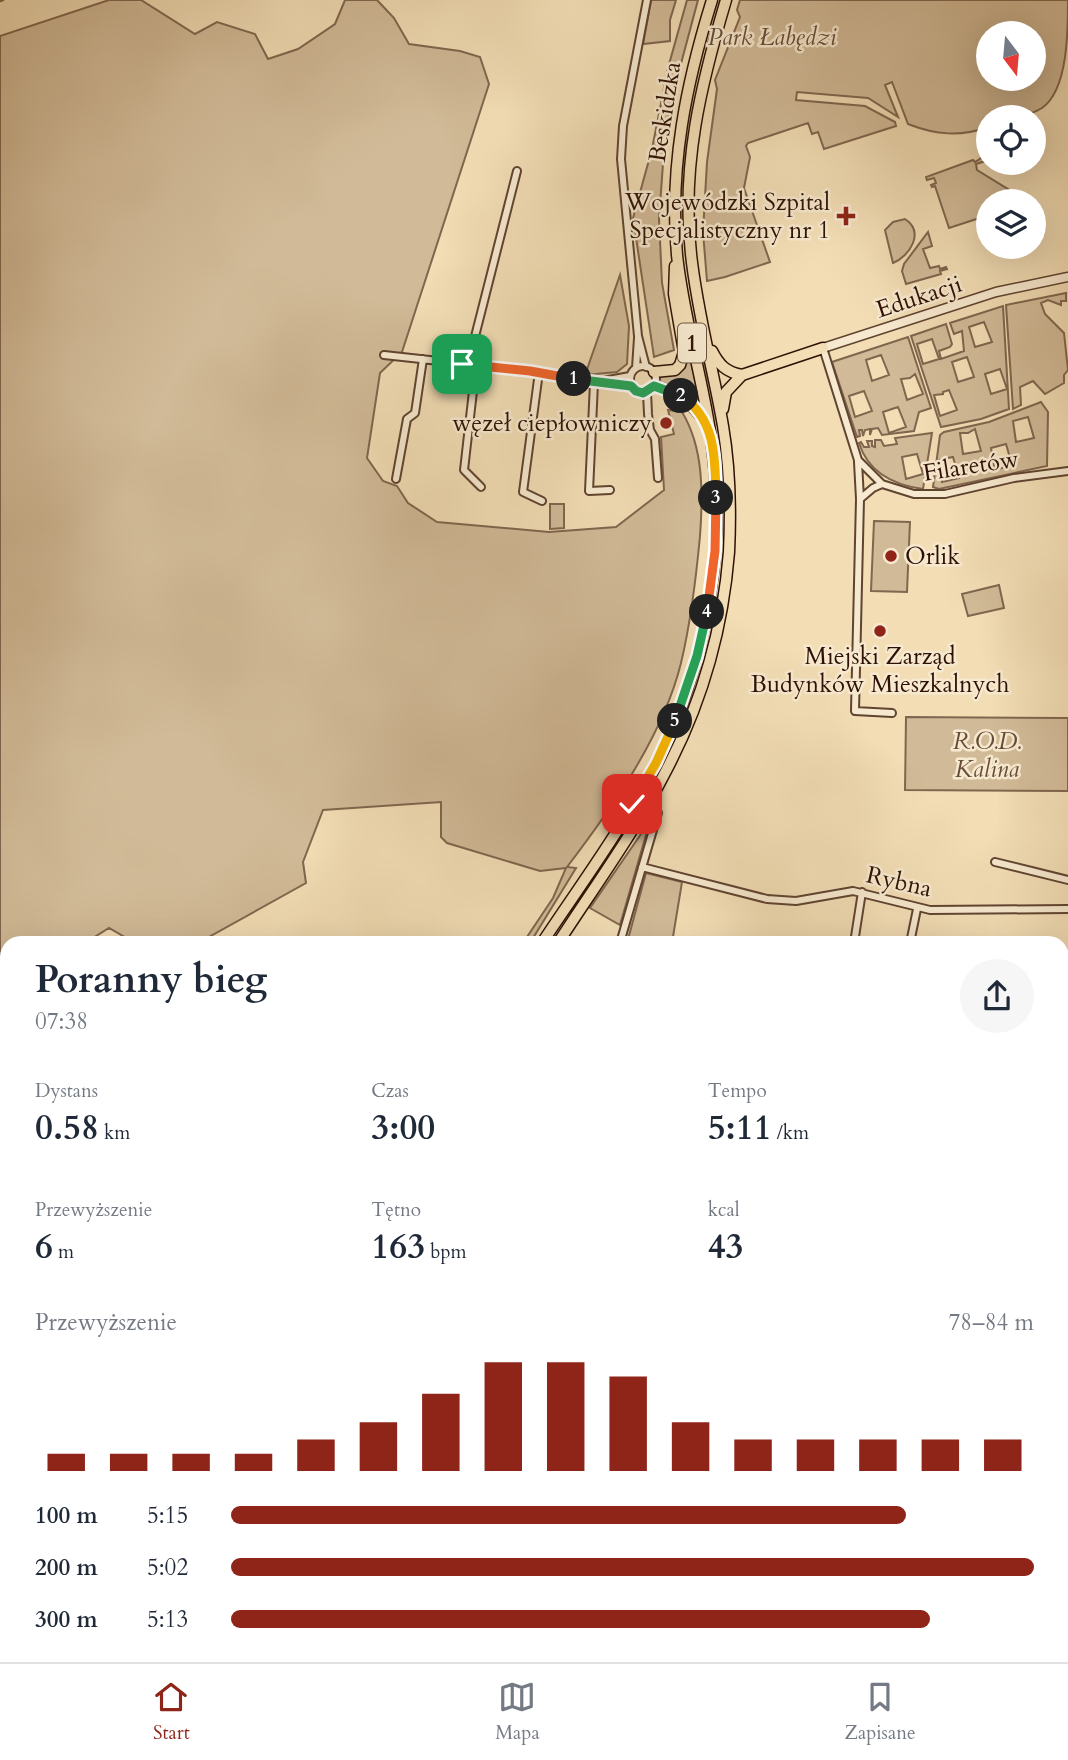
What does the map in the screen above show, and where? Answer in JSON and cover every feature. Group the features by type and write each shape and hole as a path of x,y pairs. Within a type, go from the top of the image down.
{"main road":[{"name":"Beskidzka","path":"563,936 667,769 703,684 719,625 729,552 729,485 723,427 705,339 691,253 688,215 690,165 698,105 728,0"},
{"name":"Beskidzka","path":"546,936 650,773 671,732 690,680 705,622 715,551 716,486 710,430 682,293 677,256 675,195 679,133 691,70 711,3"},
{"path":"650,369 675,370 683,360 674,294 677,256"},
{"path":"705,339 725,369 743,375"},
{"path":"723,427 726,392 743,375 823,348"},
{"path":"651,389 687,400 710,430"}],"street":[{"path":"594,383 630,376 636,368 638,336 621,159 623,126 647,0"},
{"path":"468,364 517,171"},
{"name":"Edukacji","path":"823,348 996,292 1068,277"},
{"path":"638,336 656,379 651,389 648,414 650,430 655,439 658,478"},
{"name":"Filaretów","path":"823,348 858,460 860,499 855,711 892,713"},
{"path":"384,355 539,372 594,383 631,386 639,392 648,414"},
{"path":"396,479 407,419 415,412 423,359"},
{"path":"476,365 464,470 481,487"},
{"path":"636,368 650,369"},
{"path":"539,372 523,492 542,500"},
{"path":"630,376 631,386"},
{"path":"594,383 589,491 610,490"},
{"path":"639,392 651,389"},
{"name":"Filaretów","path":"858,460 882,484 914,494 945,494 1014,478 1068,471"},
{"path":"860,499 882,484"},
{"path":"622,936 658,813"},
{"path":"995,862 1068,880"},
{"name":"Rybna","path":"642,867 775,900 796,901 846,891 862,892 917,909 1068,909"},
{"path":"855,936 862,892"},
{"path":"911,936 917,909"}],"green space":[{"path":"109,0 141,0 195,34 217,22 255,34 268,59 298,49 335,24 345,0 377,0 394,18 409,44 460,51 480,57 489,84 402,352 380,373 367,458 383,481 397,486 408,503 437,522 549,532 616,527 664,490 661,437 674,434 668,410 682,412 689,426 698,456 701,488 697,568 681,663 673,690 649,744 618,796 567,867 576,868 534,936 528,936 553,898 566,868 540,871 447,843 441,837 441,802 323,810 303,862 306,883 211,936 123,936 109,928 96,936 0,936 0,36"},
{"path":"651,0 676,0 670,20 670,41 643,44"},
{"path":"687,0 698,0 671,101 659,219 662,283 674,350 654,357 633,218"},
{"name":"Park Łabędzi","path":"740,0 1068,0 1065,59 1062,74 1051,99 1045,105 976,105 976,130 938,132 908,124 892,82 885,85 898,117 868,98 797,92 796,100 865,106 895,122 896,126 824,149 818,132 812,134 808,123 748,143 746,146 750,157 744,188 770,262 707,281 703,232 707,162 717,89 715,80 740,17 737,10"},
{"path":"973,160 976,175 985,175 1008,189 976,189 976,219 949,228 935,186 931,185 936,183 934,178 927,180 926,177"},
{"path":"905,219 914,230 913,243 905,255 893,263 885,230 893,222"},
{"path":"928,232 932,246 923,249 930,268 939,266 940,269 947,269 940,271 941,274 906,284 902,271 904,264"},
{"path":"620,275 629,326 627,364 617,372 585,375"},
{"path":"1066,293 1066,301 1061,301 1061,305 1048,300 1041,303 1045,314 1064,333 1068,370 1064,375 1064,383 1045,394 1033,381 1020,387 1021,405 1013,409 1006,305"},
{"path":"1003,306 1009,409 981,419 941,427 911,336 946,324 952,344 939,351 941,359 964,351 962,331 954,334 950,323","holes":["984,322 992,342 975,347 969,327","932,339 939,359 923,364 917,344","967,357 974,377 958,382 952,362","1000,369 1007,389 991,394 985,374","949,390 957,410 940,416 934,395"]},
{"path":"908,337 931,408 919,412 914,431 882,435 878,428 872,429 870,435 870,429 865,430 863,436 862,430 859,430 860,436 857,437 832,362","holes":["881,355 889,375 872,381 866,360","915,374 923,394 907,400 901,379","864,391 872,411 855,417 849,396","898,407 906,427 889,433 883,412"]},
{"path":"689,352 701,407 699,408 680,393 659,384 659,376 670,375"},
{"path":"1041,402 1048,412 1047,466 939,489 933,487 940,435 989,422","holes":["1028,417 1034,438 1016,442 1013,421","975,429 981,451 963,454 960,433","1006,444 1012,465 995,470 991,448","953,457 959,478 942,482 938,460"]},
{"path":"932,433 923,489 902,484 884,475 869,462 859,443 869,447 867,441 872,441 872,446 875,447 875,440 881,440 884,446 897,444 895,438","holes":["917,454 923,474 906,479 902,457"]},
{"path":"550,504 564,504 564,528 550,529"},
{"name":"Orlik","path":"874,521 910,522 907,592 871,591"},
{"path":"999,585 1004,608 968,616 962,594"},
{"name":"R.O.D. Kalina","path":"906,717 1068,718 1068,791 905,790"},
{"path":"650,821 620,925 590,908"},
{"path":"646,873 682,882 673,936 629,936"}],"place":[{"name":"Wojewódzki Szpital Specjalistyczny nr 1","path":"846,216"},
{"name":"węzeł ciepłowniczy","path":"666,423"},
{"name":"Orlik","path":"891,556"},
{"name":"Miejski Zarząd Budynków Mieszkalnych","path":"880,631"}],"route":[{"path":"462,364 631,386 643,393 654,386 687,400 710,430 716,486 716,517 715,551 705,622 690,680 671,732 632,804"}]}
